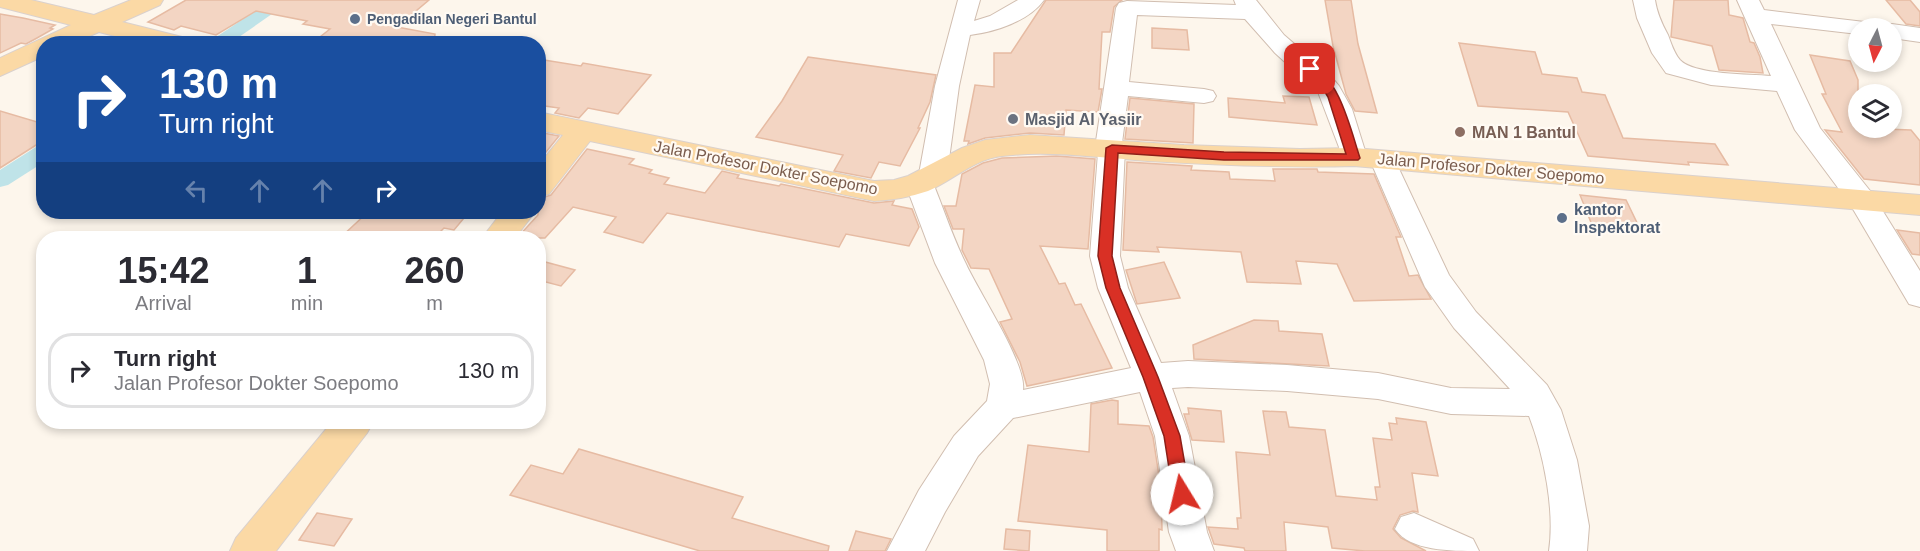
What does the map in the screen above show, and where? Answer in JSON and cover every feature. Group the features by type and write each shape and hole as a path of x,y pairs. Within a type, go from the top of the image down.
{"main road":[{"path":"0,0 109,20 157,36"},
{"path":"69,36 151,0"},
{"path":"88,36 109,20"},
{"path":"0,68 36,50"},
{"path":"0,82 36,65"},
{"name":"Jalan Profesor Dokter Soepomo","path":"546,124 858,188 886,191 926,178 972,155 1009,145 1110,148 1232,156 1368,159 1920,205"},
{"path":"546,177 582,131"},
{"path":"504,231 513,219"},
{"path":"250,551 348,429"}],"street":[{"path":"906,551 932,501 966,446 1003,407 1007,384 1000,360 950,263 926,178 960,28 969,0"},
{"path":"960,28 976,29 993,23 1033,0"},
{"path":"1644,0 1646,13 1664,51 1676,69 1696,75 1786,84"},
{"path":"1800,0 1816,23"},
{"path":"1195,551 1188,532 1172,436 1151,377 1113,288 1105,256 1110,148 1127,8 1248,6 1296,59 1327,86 1436,279 1465,320 1540,403 1551,428 1559,460 1571,526 1568,551"},
{"path":"1752,8 1808,130 1910,265 1920,296"},
{"path":"1752,8 1816,23 1848,26"},
{"path":"1902,33 1920,35"},
{"path":"1118,88 1204,96"},
{"path":"1003,407 1151,377 1188,374 1287,378 1378,386 1451,401 1540,403"},
{"path":"1414,529 1460,551"}],"building":[{"path":"186,0 429,0 397,27 435,34 435,36 321,36 330,29 303,24 307,21 256,11 216,35 181,26 174,30 148,22"},
{"path":"1046,0 1122,0 1114,7 1110,32 1102,32 1099,89 1102,89 1098,112 1066,110 1064,135 1030,133 985,138 968,144 969,141 964,141 975,85 994,87 994,53 1011,53"},
{"path":"1325,0 1351,0 1358,44 1377,113 1355,111 1346,94 1333,46"},
{"path":"1674,0 1728,0 1729,15 1743,18 1750,42 1754,43 1760,57 1763,73 1719,70 1712,46 1671,37"},
{"path":"1886,0 1910,0 1920,12 1920,26 1906,24"},
{"path":"0,14 55,25 50,28 53,29 36,36 36,38 26,44 21,43 0,53"},
{"path":"1152,28 1187,30 1189,50 1152,48"},
{"path":"1459,43 1535,52 1542,74 1577,78 1582,92 1605,95 1623,138 1715,144 1728,165 1688,162 1689,165 1588,156 1568,112 1478,106"},
{"path":"1810,55 1848,61 1848,72 1855,72 1858,84 1848,84 1848,138 1902,138 1902,130 1911,130 1920,141 1920,185 1864,179 1825,130 1842,132 1822,94 1826,94"},
{"path":"808,57 936,75 930,102 918,128 920,128 900,166 879,162 871,178 834,171 843,155 756,137 782,101"},
{"path":"546,60 581,66 583,63 651,75 618,114 588,108 579,118 555,113 559,108 546,106"},
{"path":"1283,96 1309,97 1317,125 1229,117 1228,98 1285,103"},
{"path":"1130,98 1194,104 1193,143 1125,139"},
{"path":"0,111 36,122 36,145 0,168"},
{"path":"546,134 559,136 546,152"},
{"path":"587,149 634,159 629,164 652,170 649,173 669,178 664,184 705,193 722,171 739,175 737,178 779,186 781,184 874,203 894,201 892,205 912,209 919,227 909,246 846,234 839,247 667,213 643,243 604,232 616,217 573,207 546,237 546,231 523,231 534,219 546,219 546,197 551,195"},
{"path":"1057,156 1095,159 1088,249 1040,246 1059,284 1065,283 1075,305 1081,304 1112,368 1027,386 1020,362 1000,322 1012,319 989,269 971,268 962,250 964,229 953,229 944,206 956,206 962,174 983,163 1002,158"},
{"path":"1127,162 1192,166 1191,170 1229,172 1230,179 1275,181 1273,169 1317,169 1318,172 1374,174 1401,237 1396,237 1409,276 1418,275 1431,299 1354,301 1337,264 1296,261 1301,284 1247,282 1241,252 1157,247 1159,252 1123,250"},
{"path":"1580,195 1626,200 1640,229 1592,225"},
{"path":"360,219 463,219 454,230 444,228 441,231 348,231"},
{"path":"1897,230 1920,233 1920,255 1912,254"},
{"path":"546,262 575,270 561,286 546,282"},
{"path":"1164,262 1180,298 1137,304 1126,270"},
{"path":"1254,320 1278,321 1279,331 1322,334 1329,366 1194,359 1193,345"},
{"path":"1118,401 1118,424 1149,426 1153,437 1161,489 1162,530 1159,529 1159,551 1107,551 1107,530 1018,521 1028,445 1089,452 1091,404"},
{"path":"1188,408 1221,411 1224,442 1192,440 1184,414 1189,414"},
{"path":"1263,411 1286,412 1289,427 1325,430 1336,496 1377,500 1375,487 1380,487 1373,438 1392,440 1389,423 1397,424 1396,418 1426,422 1438,476 1412,473 1418,512 1413,511 1400,515 1393,529 1401,538 1426,551 1365,551 1332,548 1328,527 1284,522 1286,551 1245,551 1244,548 1214,544 1208,527 1238,529 1237,518 1241,518 1236,452 1270,455"},
{"path":"579,449 743,497 732,518 829,546 828,551 700,551 510,495 531,465 563,474"},
{"path":"317,513 352,519 334,546 299,540"},
{"path":"1006,529 1030,531 1029,551 1004,549"},
{"path":"856,531 891,539 885,551 849,551"}],"waterway":[{"path":"227,36 283,0"},
{"path":"0,180 36,157"}],"place":[{"name":"Pengadilan Negeri Bantul","path":"355,19"},
{"name":"Masjid Al Yasiir","path":"1013,119"},
{"name":"MAN 1 Bantul","path":"1460,132"},
{"name":"kantor Inspektorat","path":"1562,218"}],"route":[{"path":"1182,494 1172,436 1151,377 1113,288 1105,256 1112,148 1224,156 1354,158 1333,97 1327,86 1310,69"}]}
